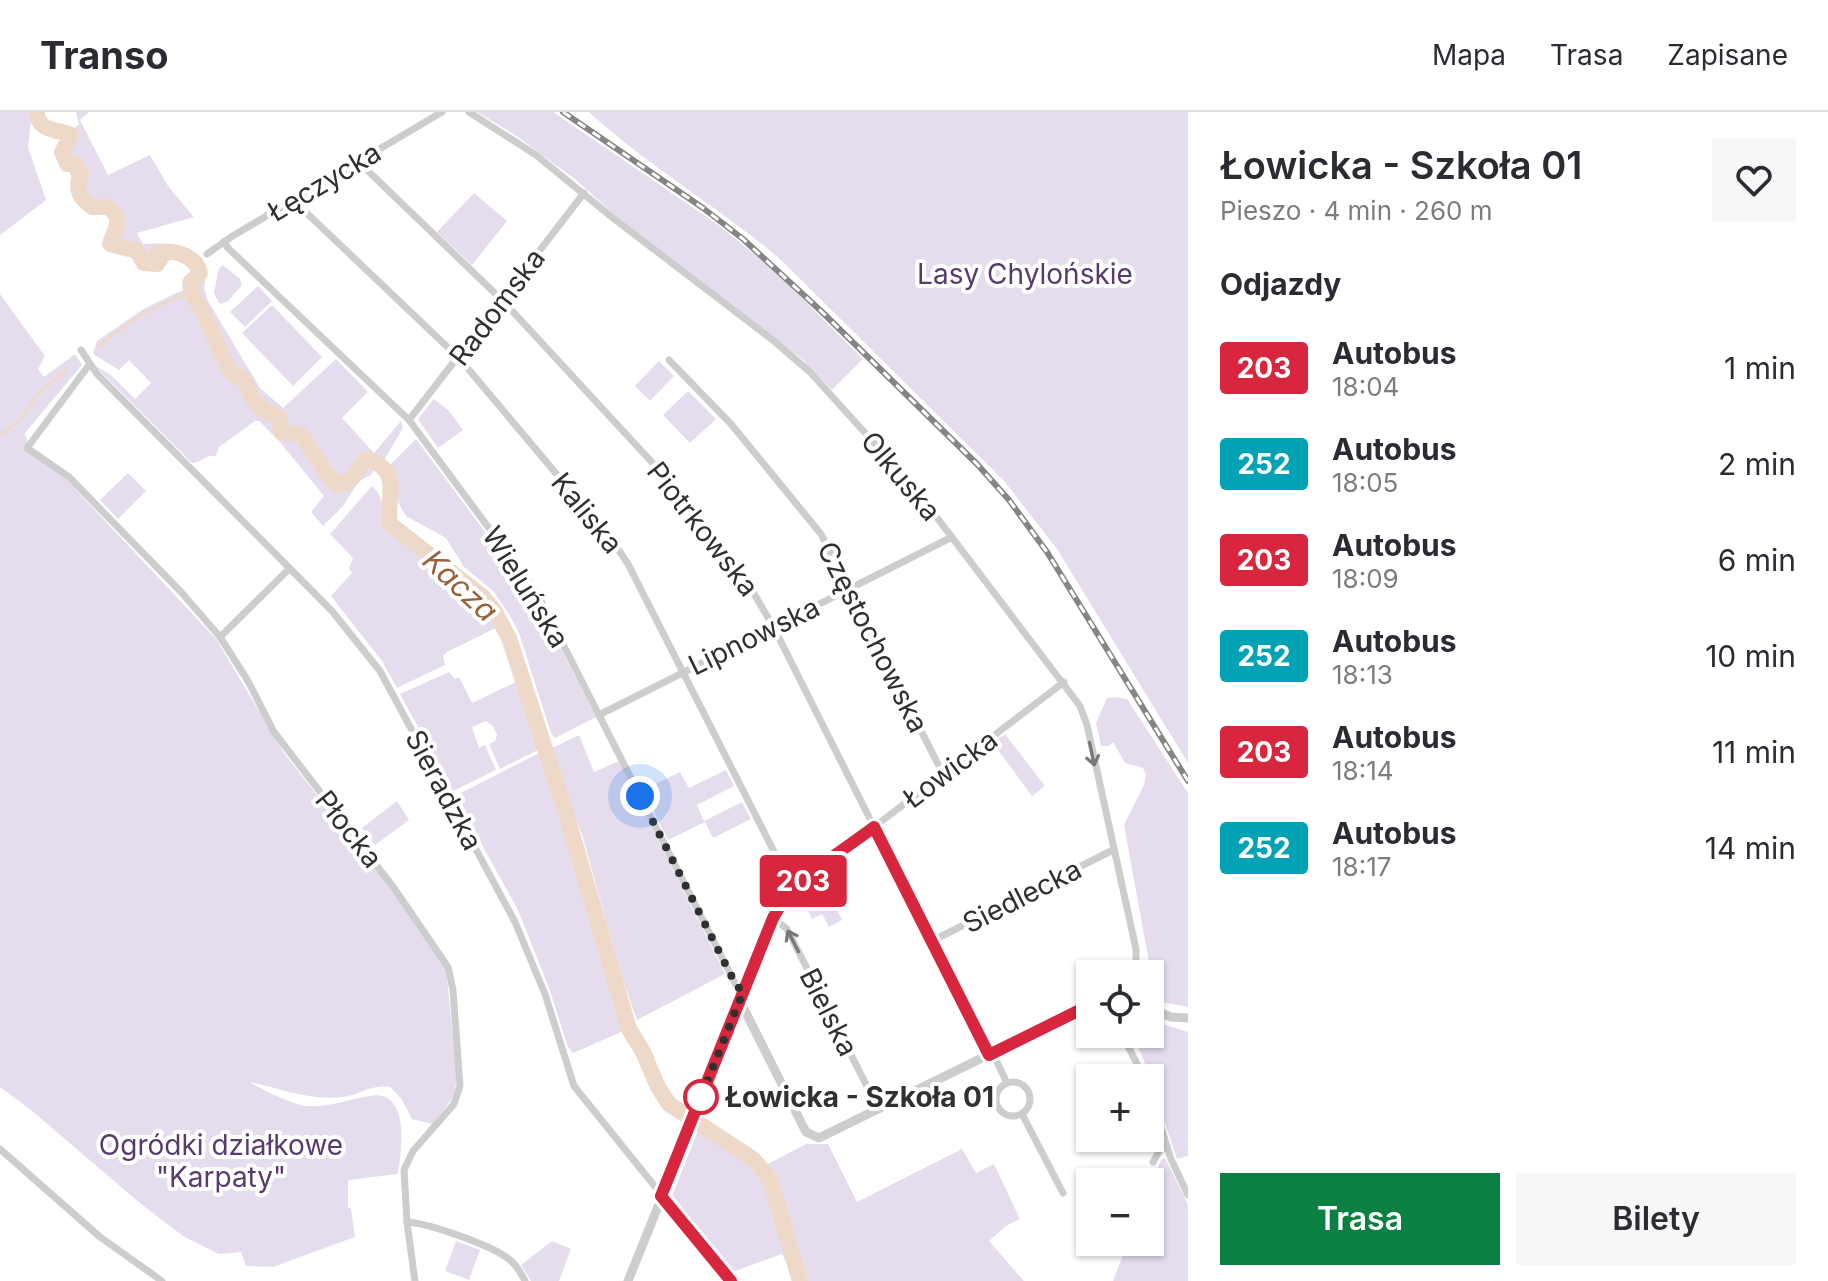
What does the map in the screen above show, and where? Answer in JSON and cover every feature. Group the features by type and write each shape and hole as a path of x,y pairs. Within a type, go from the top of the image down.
{"street":[{"name":"Łęczycka","path":"207,254 442,112"},
{"name":"Olkuska","path":"469,112 512,138 810,372 913,486 1080,706 1087,725 1137,955 1135,960"},
{"name":"Piotrkowska","path":"360,161 503,301 684,497 745,576 989,1055"},
{"name":"Radomska","path":"409,420 584,193"},
{"name":"Kaliska","path":"293,200 459,358 612,540 628,564 793,889"},
{"name":"Wieluńska","path":"224,242 409,420 537,593 742,997 806,1132 813,1137 823,1137 879,1110"},
{"name":"Sieradzka","path":"81,350 89,365 347,626 380,671 515,922 545,994 574,1086 731,1281"},
{"name":"Częstochowska","path":"669,360 740,434 829,547 943,774"},
{"name":"Płocka","path":"89,365 27,448 69,477 182,593 220,637 248,681 274,732 394,888 448,967 453,990 460,1086 449,1111 406,1162 407,1222 415,1281"},
{"name":"Lipnowska","path":"599,715 952,537"},
{"path":"220,637 289,569"},
{"name":"Łowicka","path":"628,1281 780,904 793,889 1064,682"},
{"name":"Siedlecka","path":"932,941 1113,850"},
{"name":"Bielska","path":"773,918 787,929 879,1110"},
{"path":"879,1110 1076,1012"},
{"path":"1164,1014 1188,1018"},
{"path":"989,1055 996,1060 1007,1083"},
{"path":"1007,1083 1022,1084 1030,1095 1029,1106 1022,1114 1008,1116 998,1106 998,1092 1007,1083"},
{"path":"1022,1114 1063,1193"},
{"path":"1164,1137 1188,1195"},
{"path":"1153,1162 1160,1150 1167,1146"},
{"path":"0,1149 100,1237 162,1281"},
{"path":"407,1222 426,1225 500,1253 518,1268 525,1281"}],"green space":[{"path":"0,112 32,112 28,147 46,200 0,235"},
{"path":"76,112 89,112 80,120 108,175 150,155 168,186 194,217 137,233 143,244 172,244 200,259 207,268 204,288 208,301 260,388 283,408 336,359 368,392 342,418 374,453 401,421 403,428 383,462 377,456 371,465 374,468 371,475 359,481 343,506 323,526 311,512 324,496 259,421 219,447 216,456 192,463 93,364 112,376 135,399 151,383 129,360 119,370 93,354 97,341 145,308 185,289 193,272 186,260 170,260 162,268 153,268 108,245 107,241 118,222 116,217 108,207 92,204 80,185 84,180 80,166 66,150 73,142 71,131 79,124"},
{"path":"477,112 553,112 714,222 773,269 863,359 832,390 802,359 616,216 576,180 518,137"},
{"name":"Lasy Chylońskie","path":"589,112 1188,112 1188,763 1057,549 1004,481 781,260"},
{"path":"474,193 507,221 472,265 437,232"},
{"path":"223,265 240,279 242,285 228,301 221,304 214,292 219,268"},
{"path":"258,286 272,301 245,327 230,312"},
{"name":"Ogródki działkowe \"Karpaty\"","path":"0,294 45,356 38,369 44,377 75,354 82,365 25,433 31,455 65,478 216,639 284,753 391,889 446,969 457,1077 454,1096 433,1124 412,1119 401,1098 390,1087 376,1087 349,1096 330,1098 306,1096 249,1082 286,1100 307,1106 382,1096 391,1101 400,1122 398,1174 348,1180 348,1208 351,1208 355,1237 273,1267 246,1266 241,1252 219,1254 183,1236 0,1087"},
{"path":"272,305 322,357 293,386 242,333"},
{"path":"659,361 674,376 650,401 635,386"},
{"path":"688,391 716,419 690,443 663,415"},
{"path":"434,399 449,411 463,430 438,448 418,419"},
{"path":"416,439 537,602 596,717 555,738 519,633 509,614 493,591 464,567 446,538 406,516 398,502 394,477 388,467"},
{"path":"128,473 146,491 118,519 100,500"},
{"path":"372,486 380,497 387,526 463,586 498,627 447,652 443,656 445,665 397,688 382,661 331,596 352,573 349,568 353,558 330,534"},
{"path":"449,672 455,679 459,677 472,703 516,682 538,750 500,769 489,744 495,741 497,735 493,726 486,721 472,727 479,748 485,745 496,770 453,791 400,694"},
{"path":"1107,698 1127,699 1188,793 1188,1007 1164,1003 1164,960 1149,960 1124,825 1146,775 1143,768 1125,763 1113,742 1109,746 1101,746 1096,723"},
{"path":"1005,734 1045,786 1032,796 993,743"},
{"path":"579,735 594,772 619,761 725,974 637,1020 620,972 583,838 550,749"},
{"path":"539,753 545,771 550,772 552,788 571,840 621,1028 621,1032 573,1053 568,1047 518,910 455,796"},
{"path":"726,770 734,786 697,805 704,821 742,802 751,819 713,838 705,822 668,840 643,790 680,772 689,788"},
{"path":"397,801 409,820 375,845 362,828"},
{"path":"817,877 827,889 842,920 829,927 822,914 812,919 799,891"},
{"path":"1164,1024 1188,1032 1188,1156 1177,1159 1164,1120 1164,1064 1145,1064 1139,1048 1164,1048"},
{"path":"703,1118 764,1166 806,1144 828,1144 857,1202 962,1149 976,1173 994,1164 1020,1219 989,1241 1024,1281 795,1281 782,1254 733,1272 674,1204 672,1196"},
{"path":"1165,1158 1188,1204 1188,1281 1113,1281 1123,1256 1164,1256 1164,1168 1158,1168"},
{"path":"456,1241 480,1250 469,1280 445,1271"},
{"path":"552,1241 571,1249 559,1281 531,1281 521,1265"}],"waterway":[{"name":"Kacza","path":"37,112 44,126 71,135 62,152 67,164 76,164 81,173 78,188 84,200 92,207 108,207 116,216 117,225 110,244 137,251 144,263 157,264 156,254 169,252 189,257 198,267 200,273 190,283 192,293 225,361 233,375 245,381 258,405 280,418 281,432 301,435 338,485 348,482 367,459 378,464 389,478 390,524 482,596 494,610 509,638 566,813 629,1029 669,1104 753,1159 770,1179 800,1281"},
{"path":"97,347 153,308 191,294"},
{"path":"0,436 21,419 38,394 66,370"}],"railway":[{"path":"563,112 743,239 977,464 1009,500 1047,552 1188,781"}],"bus line":[{"name":"203","path":"731,1281 661,1196 773,918 793,889 874,827 989,1055 1076,1012"}],"place":[{"name":"Łowicka - Szkoła 01","path":"701,1097"}],"route":[{"path":"640,796 736,985 743,992 701,1097"}]}
